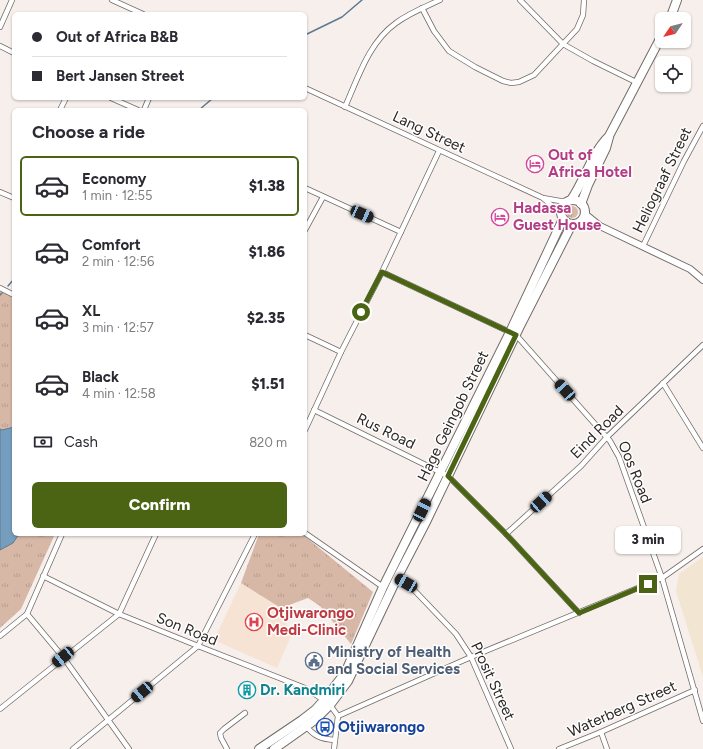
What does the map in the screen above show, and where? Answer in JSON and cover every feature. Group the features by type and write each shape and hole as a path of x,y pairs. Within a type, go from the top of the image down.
{"highway":[{"path":"673,12 678,0"},
{"path":"562,216 567,222 572,224 583,217 581,204 588,185 606,148 609,136 656,48"},
{"name":"Hage Geingob Street","path":"513,334 562,216 562,206 569,201 580,185 599,148 609,136"},
{"path":"569,201 578,201 581,204"},
{"name":"Hage Geingob Street","path":"259,749 283,738 304,724 339,694 354,671 444,474 513,334 572,224"},
{"name":"Hage Geingob Street","path":"327,703 345,673 383,587 444,474"},
{"name":"Hage Geingob Street","path":"274,749 283,738"}],"street":[{"path":"0,27 12,0"},
{"path":"345,106 367,56 379,39 395,23 440,0"},
{"path":"520,0 563,44 593,61 638,83"},
{"path":"422,8 434,31 449,51 502,81 519,82 534,75 577,29 583,15 584,0"},
{"path":"116,1 139,12"},
{"path":"0,46 12,52"},
{"name":"Lang Street","path":"307,89 543,198 569,201"},
{"path":"116,100 134,108"},
{"name":"Heliograaf Street","path":"643,246 684,161 703,126"},
{"path":"307,426 341,352 382,272 439,151"},
{"path":"307,189 401,232"},
{"path":"0,192 12,197"},
{"path":"307,226 323,197"},
{"name":"Lang Street","path":"543,198 562,216"},
{"path":"583,217 690,269 703,280"},
{"name":"Oos Road","path":"382,272 513,334 614,447 619,457 662,578 703,721"},
{"path":"0,288 12,293"},
{"path":"307,336 341,352"},
{"name":"Eind Road","path":"506,534 581,466 607,438 703,345"},
{"path":"663,383 703,448"},
{"name":"Rus Road","path":"314,410 444,474 506,534 579,613"},
{"path":"307,533 383,587"},
{"path":"0,636 27,614 61,536"},
{"path":"0,709 63,657 119,614 155,536"},
{"path":"73,749 198,646 254,536"},
{"path":"334,749 338,716 471,657 662,578 703,549"},
{"name":"Son Road","path":"43,576 119,614 305,688 327,703 338,716"},
{"name":"Prosit Street","path":"397,578 414,590 456,634 471,657 511,749"},
{"path":"27,614 63,657 129,749"},
{"name":"Waterberg Street","path":"560,749 695,690"},
{"path":"227,749 220,733 224,728 245,713"},
{"path":"304,724 318,737 334,740"},
{"path":"601,732 607,749"}],"shaded area":[{"path":"703,557 703,677 676,591 679,574"},
{"name":"Otjiwarongo Medi-Clinic","path":"241,583 281,608 291,636 277,668 214,640"}],"green space":[{"path":"570,206 574,206 578,212 574,218 570,218 566,214 566,210"},
{"path":"0,288 12,294 12,428 2,430 0,429"},
{"path":"18,536 54,536 21,609 0,628 0,550 13,543"},
{"path":"258,536 304,536 373,592 351,644 320,606 308,598 281,608 241,583"}],"water":[{"path":"12,428 12,536 18,536 13,543 0,550 0,429 2,430"}],"waterway":[{"path":"307,34 342,17 362,0"},
{"path":"201,108 211,100"},
{"path":"8,286 12,281"}],"place":[{"name":"Out of Africa Hotel","path":"535,164"},
{"name":"Hadassa Guest House","path":"500,217"},
{"name":"Otjiwarongo Medi-Clinic","path":"254,622"},
{"name":"Ministry of Health and Social Services","path":"314,661"},
{"name":"Dr. Kandmiri","path":"247,690"},
{"name":"Otjiwarongo","path":"325,727"}],"route":[{"path":"361,312 382,272 516,335 448,476 506,534 579,613 648,584"}]}
